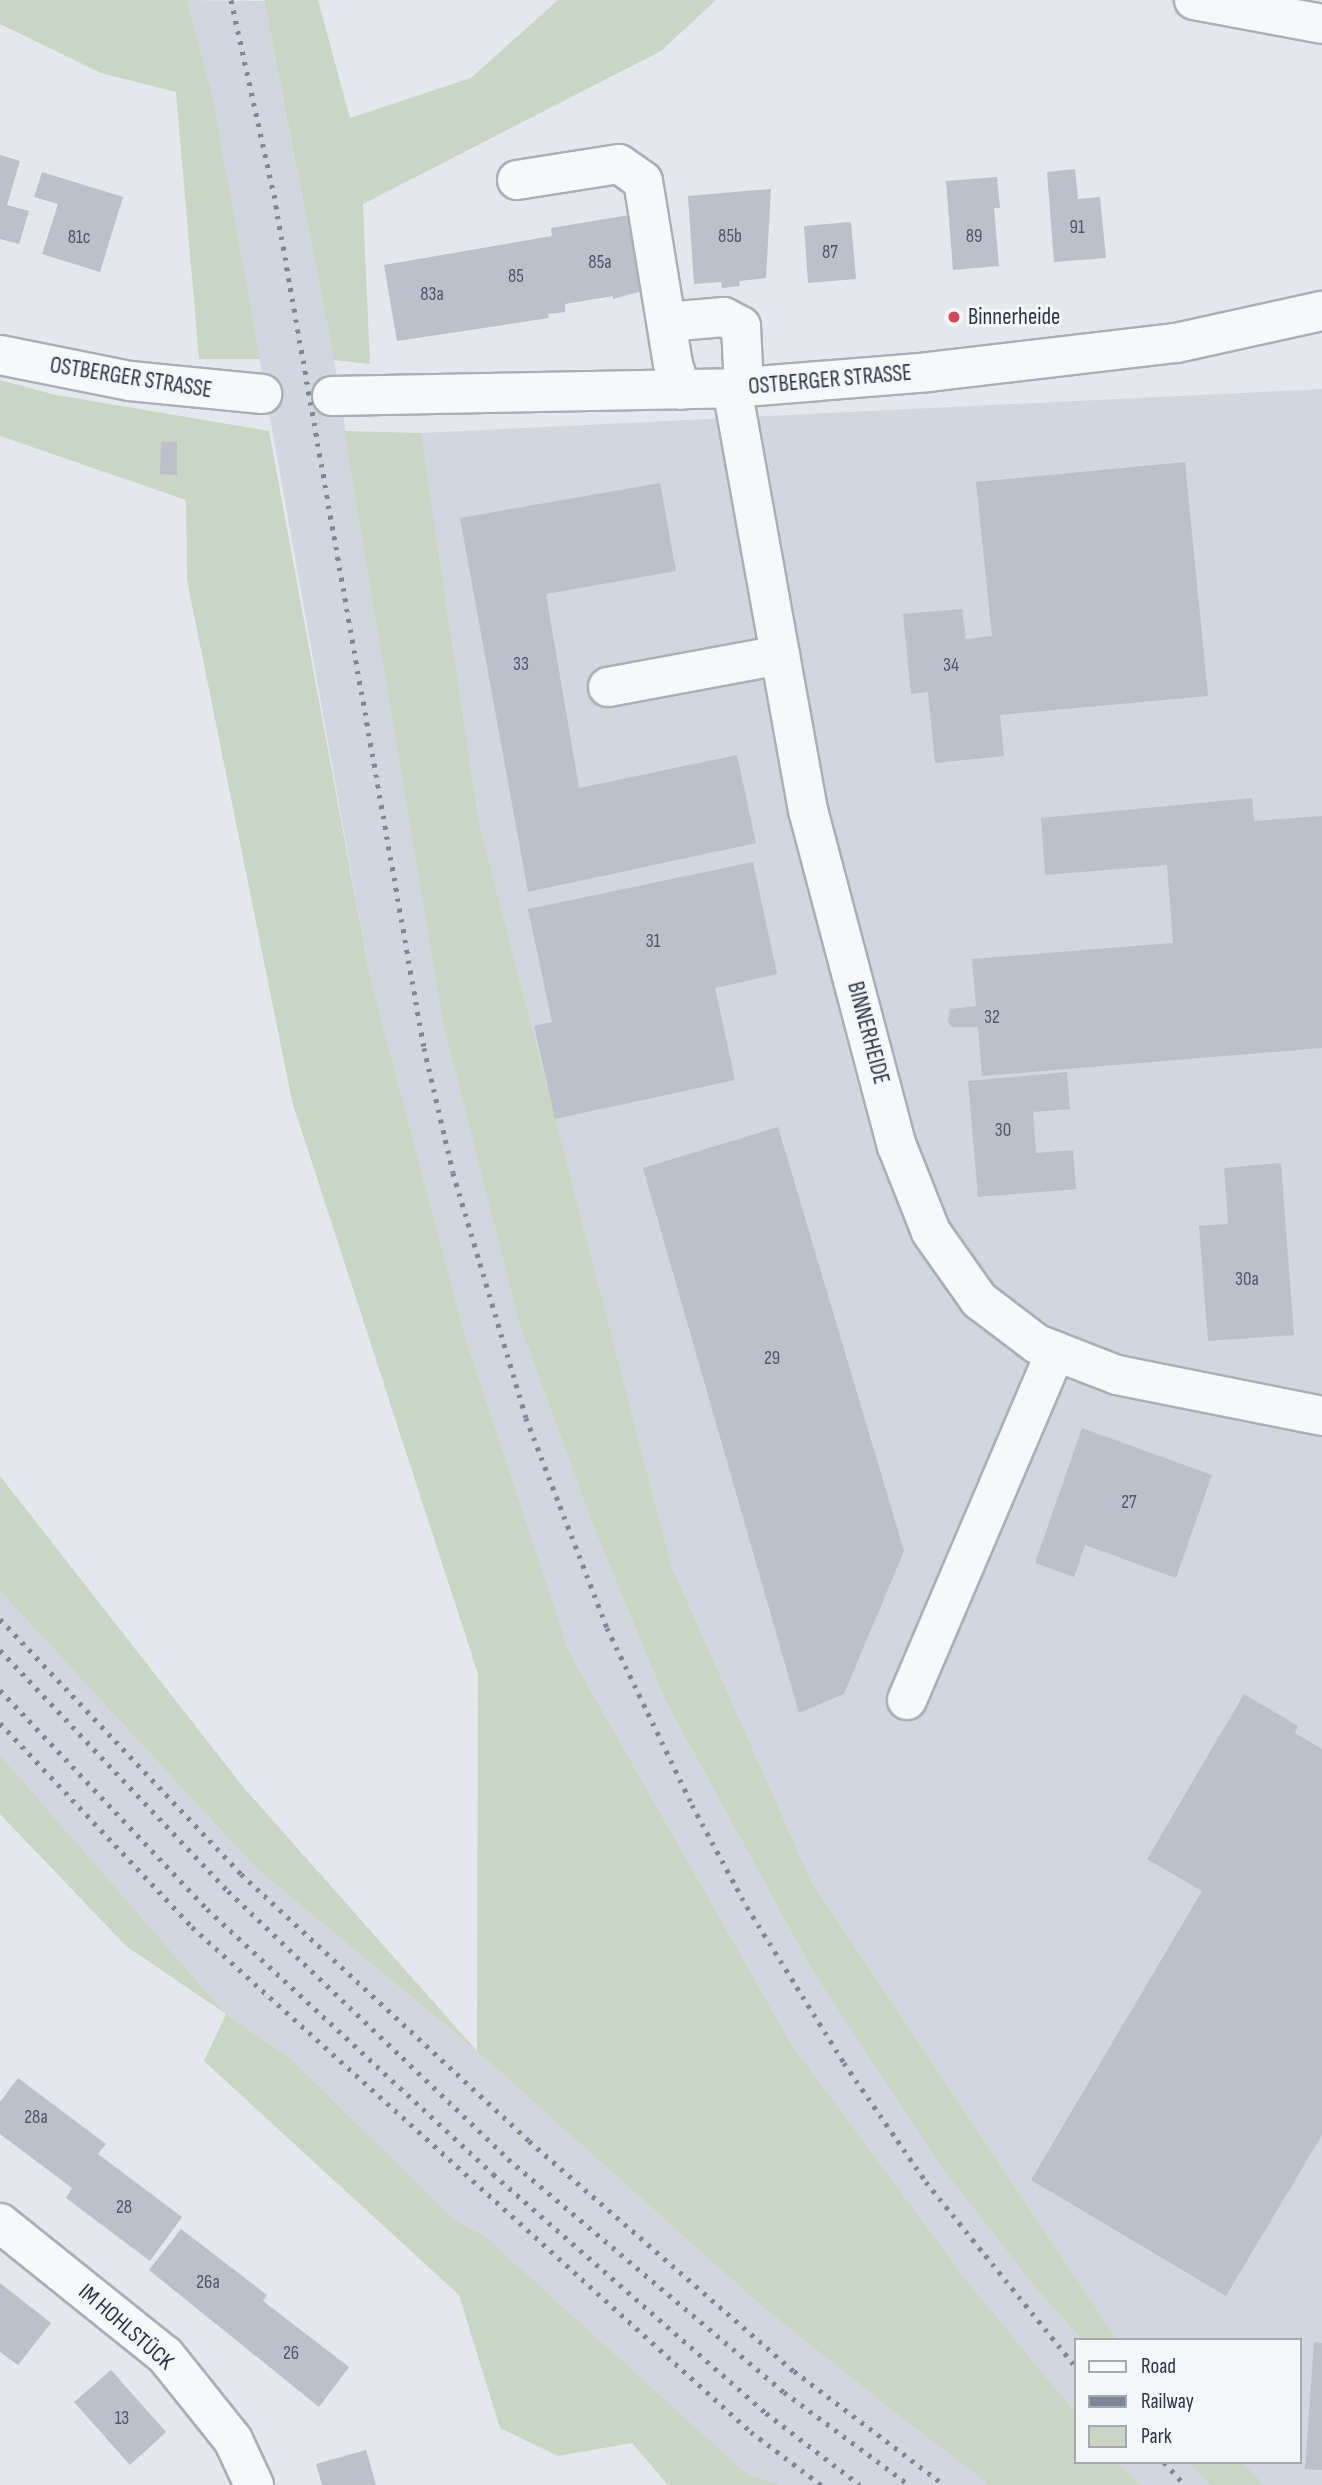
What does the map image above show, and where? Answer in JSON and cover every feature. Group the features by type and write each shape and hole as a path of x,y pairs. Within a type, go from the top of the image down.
{"street":[{"path":"1194,0 1322,24"},
{"path":"517,180 620,164 635,171 643,181 681,390"},
{"name":"OSTBERGER STRASSE","path":"332,396 738,388 929,372 1175,343 1322,311"},
{"name":"BINNERHEIDE","path":"667,322 724,317 741,326 738,388 808,810 897,1146 931,1232 979,1300 1037,1344 1117,1375 1322,1416"},
{"name":"OSTBERGER STRASSE","path":"0,355 130,381 262,394"},
{"path":"608,687 780,654"},
{"path":"907,1700 1056,1351"},
{"name":"IM HOHLSTÜCK","path":"0,2223 164,2355 233,2440 254,2485"}],"shaded area":[{"path":"187,0 264,1 334,360 444,1028 520,1326 595,1530 666,1702 811,1968 1041,2294 1080,2338 1074,2338 1074,2411 967,2281 792,2045 569,1652 465,1336 370,977 213,99"},
{"path":"1322,389 1322,2485 1265,2485 1244,2464 1301,2464 1301,2338 1115,2338 1106,2329 812,1883 671,1565 479,823 421,433"},
{"path":"0,1591 257,1869 478,2052 757,2302 991,2485 780,2485 747,2474 486,2237 454,2219 289,2057 226,2014 0,1755"},
{"path":"1119,2464 1191,2464 1210,2485 1141,2485"}],"green space":[{"path":"0,0 187,0 213,99 260,359 199,359 176,92 101,73 0,24"},
{"path":"264,0 318,0 350,118 471,78 558,0 716,0 661,51 363,204 370,364 334,360"},
{"path":"0,380 56,395 269,431 370,977 465,1336 569,1652 792,2045 967,2281 1074,2411 1074,2464 1119,2464 1141,2485 990,2485 905,2420 757,2302 478,2052 257,1869 0,1591 0,1476 244,1788 477,2051 478,1674 292,1101 187,580 186,500 0,436"},
{"path":"344,431 421,433 479,823 671,1565 812,1883 1116,2338 1080,2338 1041,2294 941,2166 811,1968 666,1702 595,1530 520,1326 444,1028"},
{"path":"0,1755 226,2014 126,1946 0,1814"},
{"path":"226,2014 289,2057 454,2219 486,2237 747,2474 780,2485 668,2485 632,2443 558,2456 500,2428 459,2295 204,2061"},
{"path":"1191,2464 1244,2464 1265,2485 1210,2485"}],"building":[{"path":"0,155 20,161 7,205 29,211 19,244 0,239"},
{"path":"1075,169 1078,199 1100,197 1106,258 1054,262 1047,172"},
{"path":"42,172 123,197 100,272 42,254 58,204 34,197"},
{"path":"997,177 1000,208 994,208 999,266 953,270 946,181"},
{"path":"771,189 766,278 739,281 740,286 722,288 721,282 694,284 688,196"},
{"path":"635,214 649,289 613,299 613,296 565,304 565,312 548,314 549,318 397,341 384,265 552,236 551,228"},
{"path":"851,222 856,279 808,283 804,226"},
{"path":"161,442 177,442 177,475 160,474"},
{"path":"1185,462 1208,696 1000,715 1004,756 935,763 928,692 911,694 903,614 962,609 966,639 992,636 976,482"},
{"path":"660,483 676,571 546,594 579,788 737,755 756,843 528,892 460,518"},
{"path":"1252,798 1254,821 1322,816 1322,1048 982,1076 978,1027 952,1027 948,1022 950,1009 976,1006 972,959 1173,943 1167,865 1045,875 1041,818"},
{"path":"753,862 777,974 715,988 735,1080 555,1119 534,1026 552,1022 528,909"},
{"path":"1067,1072 1070,1109 1033,1112 1036,1153 1073,1150 1076,1189 978,1197 968,1081"},
{"path":"778,1127 904,1551 844,1694 799,1713 643,1168"},
{"path":"1281,1163 1294,1335 1208,1341 1199,1226 1228,1224 1224,1168"},
{"path":"1082,1428 1212,1475 1176,1578 1085,1545 1074,1577 1035,1563"},
{"path":"1244,1694 1298,1726 1295,1733 1322,1749 1322,2135 1226,2296 1031,2180 1202,1891 1147,1859"},
{"path":"18,2078 106,2144 98,2154 182,2217 150,2261 66,2198 72,2188 0,2134 0,2102"},
{"path":"181,2229 267,2295 263,2301 349,2367 319,2407 149,2270"},
{"path":"0,2283 51,2323 18,2365 0,2352"},
{"path":"1314,2342 1322,2343 1322,2470 1305,2469"},
{"path":"111,2370 166,2432 130,2465 74,2402"},
{"path":"366,2450 376,2485 322,2485 316,2464"}],"railway":[{"path":"231,0 274,195 424,1048 453,1173 526,1418 607,1628 692,1805 747,1907 844,2063 926,2182 1074,2365"},
{"path":"0,1619 241,1874 529,2141 794,2371 944,2485"},
{"path":"0,1650 228,1891 508,2159 784,2392 909,2485"},
{"path":"0,1690 207,1909 493,2174 766,2413 860,2485"},
{"path":"0,1723 192,1927 751,2432 821,2485"},
{"path":"1166,2464 1185,2485"}],"place":[{"name":"Binnerheide","path":"954,317"}]}
